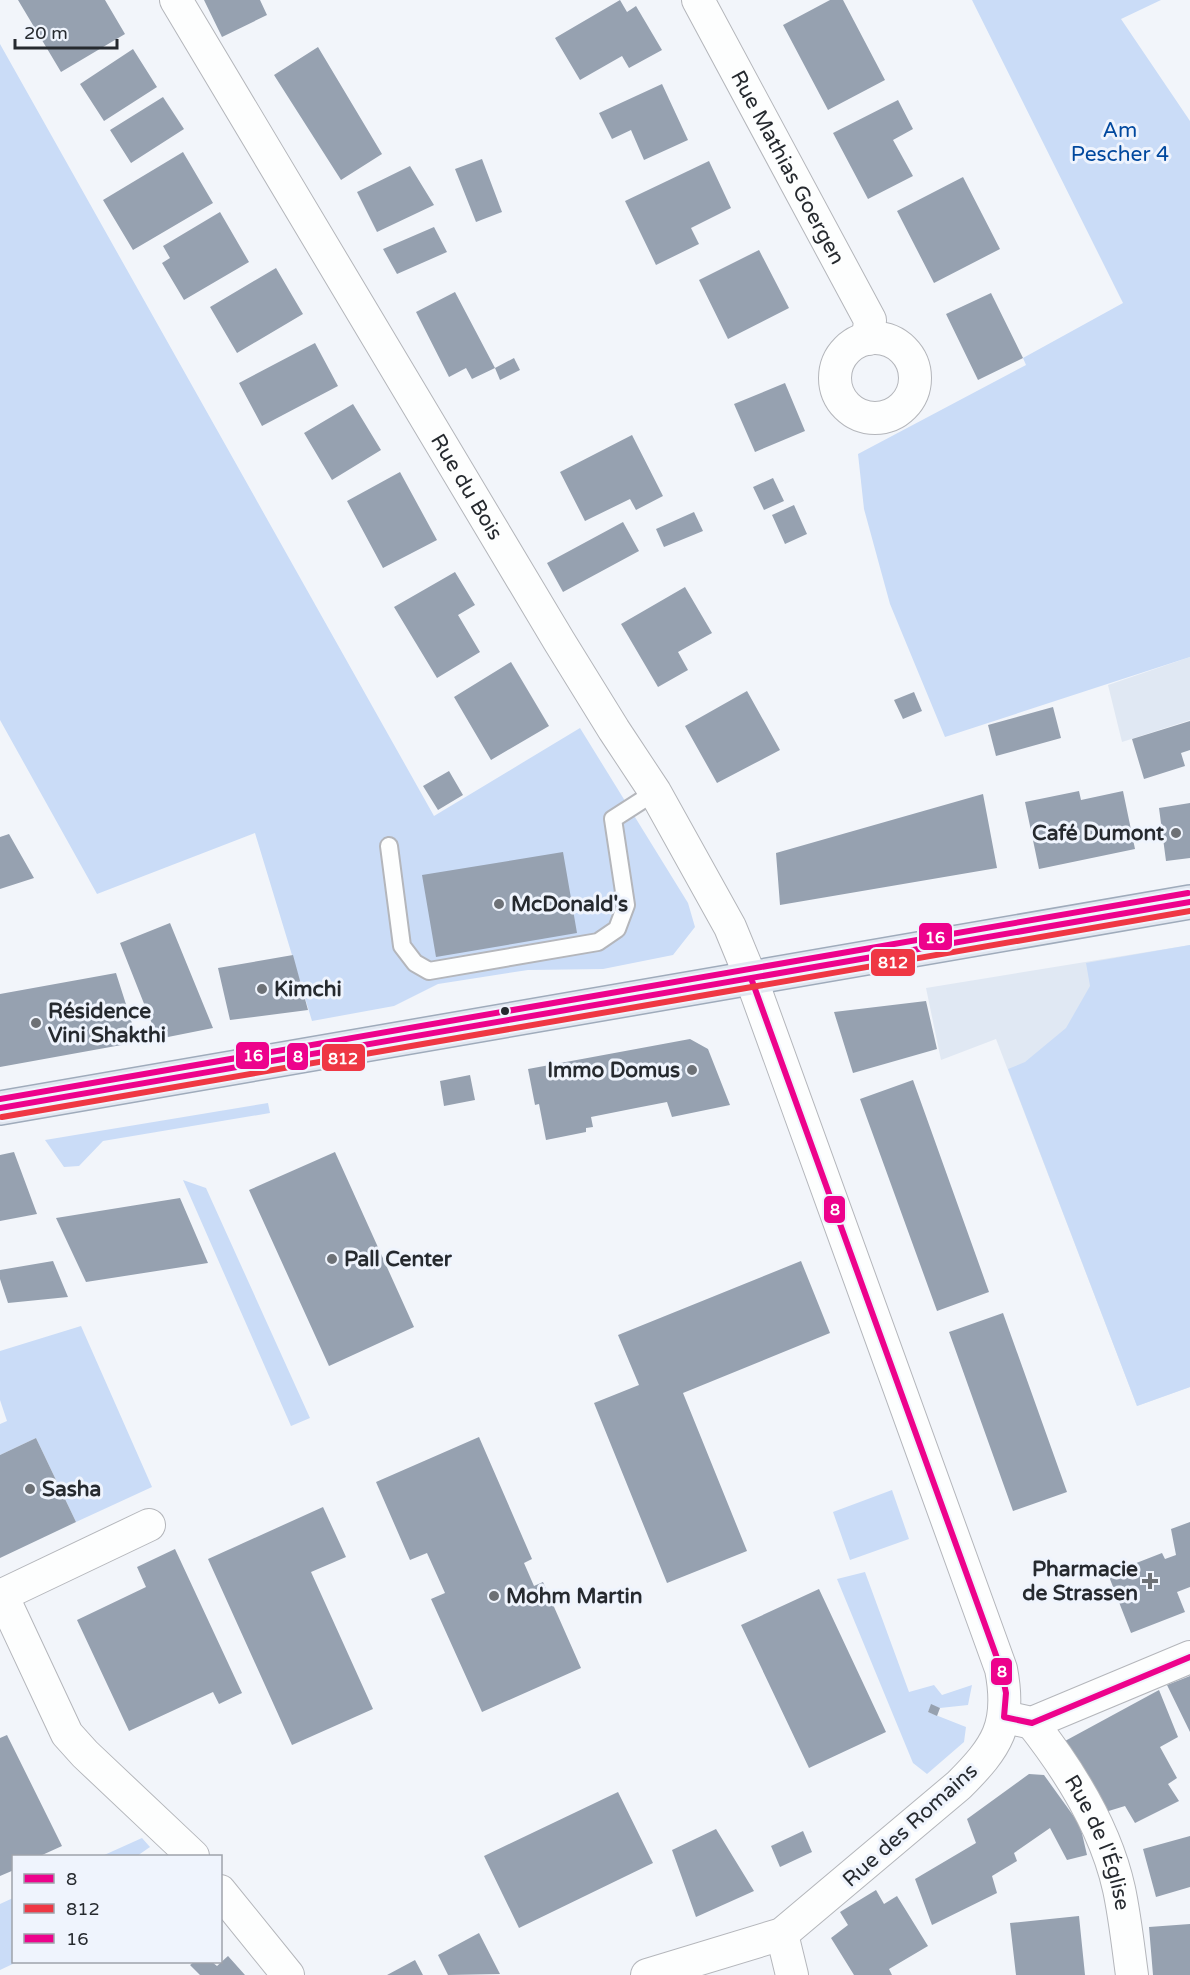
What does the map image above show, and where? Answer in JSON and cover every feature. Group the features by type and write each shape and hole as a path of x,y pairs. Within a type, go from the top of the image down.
{"main road":[{"path":"0,1108 1190,903"}],"street":[{"name":"Rue du Bois","path":"176,0 559,641 614,730 656,792 730,927 751,978"},
{"name":"Rue Mathias Goergen","path":"698,0 870,320 868,339"},
{"path":"751,978 1001,1669 1006,1693 1018,1720 1190,1657"},
{"path":"149,1525 1,1595 67,1734 191,1855"},
{"name":"Rue des Romains","path":"647,1975 782,1934 959,1785 981,1763 995,1740 1018,1720"},
{"name":"Rue de l'Église","path":"1018,1720 1053,1750 1070,1776 1102,1838 1118,1887 1132,1975"},
{"path":"222,1893 288,1975"},
{"path":"782,1934 792,1975"}],"lane":[{"path":"389,846 402,946 415,963 429,971 598,942 617,929 626,905 613,819 656,792"}],"shaded area":[{"path":"1190,657 1190,720 1122,742 1108,685"},
{"path":"1190,945 1190,1387 1137,1406 996,1039 941,1060 926,988"}],"green space":[{"name":"Am Pescher 4","path":"972,0 1161,0 1121,19 1190,121 1190,657 945,737 890,604 864,509 858,454 1026,365 1023,358 1123,303"},
{"path":"0,44 434,816 580,728 688,903 695,927 673,955 603,969 528,970 438,984 394,1006 312,1021 255,833 97,894 0,720"},
{"path":"1190,945 1190,1387 1137,1406 1008,1069 1025,1062 1066,1028 1090,986 1086,963"},
{"path":"268,1103 270,1113 103,1141 79,1166 64,1167 45,1140"},
{"path":"183,1180 206,1188 310,1418 291,1426"},
{"path":"81,1326 152,1487 76,1522 36,1438 0,1455 0,1424 7,1421 0,1400 0,1351"},
{"path":"892,1490 909,1539 850,1560 833,1512"},
{"path":"865,1572 909,1692 934,1685 942,1695 972,1685 968,1705 940,1708 931,1705 928,1712 966,1727 964,1742 927,1774 913,1763 837,1579"},
{"path":"142,1838 150,1847 138,1855 104,1855"},
{"path":"12,1898 12,1963 15,1963 0,1970 0,1904"}],"building":[{"path":"18,0 105,0 125,34 61,72"},
{"path":"204,0 260,0 267,15 222,37"},
{"path":"620,0 627,12 636,6 662,50 629,68 622,56 580,80 555,38"},
{"path":"830,0 843,0 885,80 828,110 783,25"},
{"path":"318,47 382,154 341,180 274,75"},
{"path":"133,49 157,87 104,121 80,84"},
{"path":"662,84 688,140 644,160 631,130 612,139 599,113"},
{"path":"163,97 184,129 131,163 110,130"},
{"path":"898,100 913,129 893,140 913,176 868,199 833,133"},
{"path":"183,152 213,203 133,250 103,200"},
{"path":"482,159 502,212 476,222 455,169"},
{"path":"709,161 731,208 691,228 699,244 656,265 625,201"},
{"path":"410,166 434,205 377,232 357,192"},
{"path":"963,177 1000,249 934,283 897,211"},
{"path":"220,212 249,262 184,300 162,263 170,258 163,246"},
{"path":"434,227 447,252 397,274 383,249"},
{"path":"759,250 789,308 728,339 699,280"},
{"path":"276,268 303,314 237,353 210,307"},
{"path":"455,292 495,368 472,379 466,368 449,377 416,312"},
{"path":"991,293 1023,358 978,380 946,314"},
{"path":"315,343 338,386 262,426 239,383"},
{"path":"514,358 520,370 500,380 495,368"},
{"path":"785,383 805,431 755,452 734,404"},
{"path":"353,404 381,450 332,480 304,433"},
{"path":"632,435 663,496 636,510 630,499 585,521 560,472"},
{"path":"400,472 437,540 383,568 347,501"},
{"path":"773,478 784,501 764,510 753,487"},
{"path":"794,505 807,534 785,544 772,515"},
{"path":"694,512 703,531 664,547 656,529"},
{"path":"623,522 639,551 563,592 547,563"},
{"path":"455,572 475,605 458,615 480,652 437,678 394,607"},
{"path":"685,587 712,633 678,652 688,670 658,687 621,624"},
{"path":"511,662 549,726 491,760 454,697"},
{"path":"747,691 780,750 717,783 685,726"},
{"path":"914,692 922,711 903,719 894,700"},
{"path":"1053,707 1061,738 996,756 988,725"},
{"path":"1190,721 1190,750 1181,753 1185,766 1144,779 1132,739"},
{"path":"449,771 463,795 438,810 423,786"},
{"path":"1079,791 1081,800 1123,791 1135,849 1039,869 1025,802"},
{"path":"983,794 997,868 780,905 776,853"},
{"name":"Café Dumont","path":"1190,803 1190,858 1166,861 1159,808"},
{"path":"9,834 34,878 0,889 0,837"},
{"name":"McDonald's","path":"563,852 577,933 436,957 422,875"},
{"path":"170,923 213,1028 158,1039 120,943"},
{"name":"Kimchi","path":"293,955 308,1010 230,1020 218,968"},
{"path":"116,973 138,1042 0,1067 0,994"},
{"path":"926,1001 937,1049 853,1073 834,1012"},
{"path":"690,1039 708,1049 730,1105 672,1117 667,1102 591,1117 593,1127 586,1128 586,1132 546,1140 539,1104 535,1105 528,1069"},
{"path":"470,1075 475,1100 444,1106 440,1081"},
{"path":"913,1080 989,1292 937,1311 860,1099"},
{"path":"14,1152 37,1214 0,1221 0,1155"},
{"name":"Pall Center","path":"335,1152 414,1327 329,1366 249,1190"},
{"path":"180,1198 208,1263 86,1282 56,1218"},
{"path":"53,1261 68,1297 8,1303 0,1279 0,1270"},
{"path":"801,1261 830,1333 683,1393 747,1551 667,1583 594,1403 639,1385 618,1335"},
{"path":"1003,1313 1067,1492 1013,1511 949,1332"},
{"path":"479,1437 532,1559 524,1563 534,1586 543,1582 581,1668 482,1712 431,1599 445,1593 427,1553 410,1560 376,1482"},
{"name":"Sasha","path":"36,1438 76,1522 0,1558 0,1455"},
{"path":"323,1507 346,1557 311,1572 373,1709 292,1745 208,1559"},
{"name":"Pharmacie de Strassen","path":"1190,1522 1190,1587 1177,1592 1185,1612 1131,1633 1108,1574 1162,1553 1165,1559 1176,1555 1171,1529"},
{"path":"175,1549 242,1693 219,1704 213,1692 129,1731 77,1620 146,1587 137,1567"},
{"path":"819,1589 886,1732 809,1768 741,1625"},
{"path":"1190,1676 1190,1732 1167,1685"},
{"path":"1159,1690 1178,1737 1160,1747 1177,1778 1168,1784 1179,1801 1135,1823 1125,1806 1102,1813 1065,1741"},
{"path":"931,1704 940,1708 937,1716 928,1712"},
{"path":"7,1735 62,1846 42,1855 12,1855 12,1871 0,1876 0,1738"},
{"path":"1029,1774 1044,1775 1080,1825 1087,1855 1067,1860 1050,1828 1014,1853 1017,1861 992,1876 997,1893 932,1925 915,1879 976,1843 967,1819"},
{"path":"618,1792 653,1863 519,1928 484,1856"},
{"path":"716,1829 754,1891 696,1917 672,1850"},
{"path":"803,1831 812,1852 780,1867 771,1846"},
{"path":"1190,1836 1190,1887 1156,1897 1143,1849"},
{"path":"876,1890 884,1904 897,1896 928,1946 889,1969 892,1975 854,1975 831,1938 848,1925 840,1912"},
{"path":"1079,1916 1085,1975 1016,1975 1010,1923"},
{"path":"1190,1924 1190,1975 1153,1975 1149,1927"},
{"path":"479,1933 500,1974 448,1975 438,1955"},
{"path":"228,1956 245,1975 200,1975 190,1965 213,1963 217,1966"},
{"path":"415,1960 423,1975 387,1975"}],"transit line":[{"name":"16","path":"0,1099 1188,893"},
{"name":"8","path":"0,1108 1190,902"},
{"name":"812","path":"2,1117 1190,911"},
{"name":"8","path":"751,978 1001,1669 1006,1693 1004,1717 1032,1723 1190,1657"}],"place":[{"name":"Café Dumont","path":"1176,833"},
{"name":"McDonald's","path":"499,904"},
{"name":"Kimchi","path":"262,989"},
{"name":"Résidence Vini Shakthi","path":"36,1023"},
{"name":"Immo Domus","path":"692,1070"},
{"name":"Pall Center","path":"332,1259"},
{"name":"Sasha","path":"30,1489"},
{"name":"Pharmacie de Strassen","path":"1150,1581"},
{"name":"Mohm Martin","path":"494,1596"}]}
